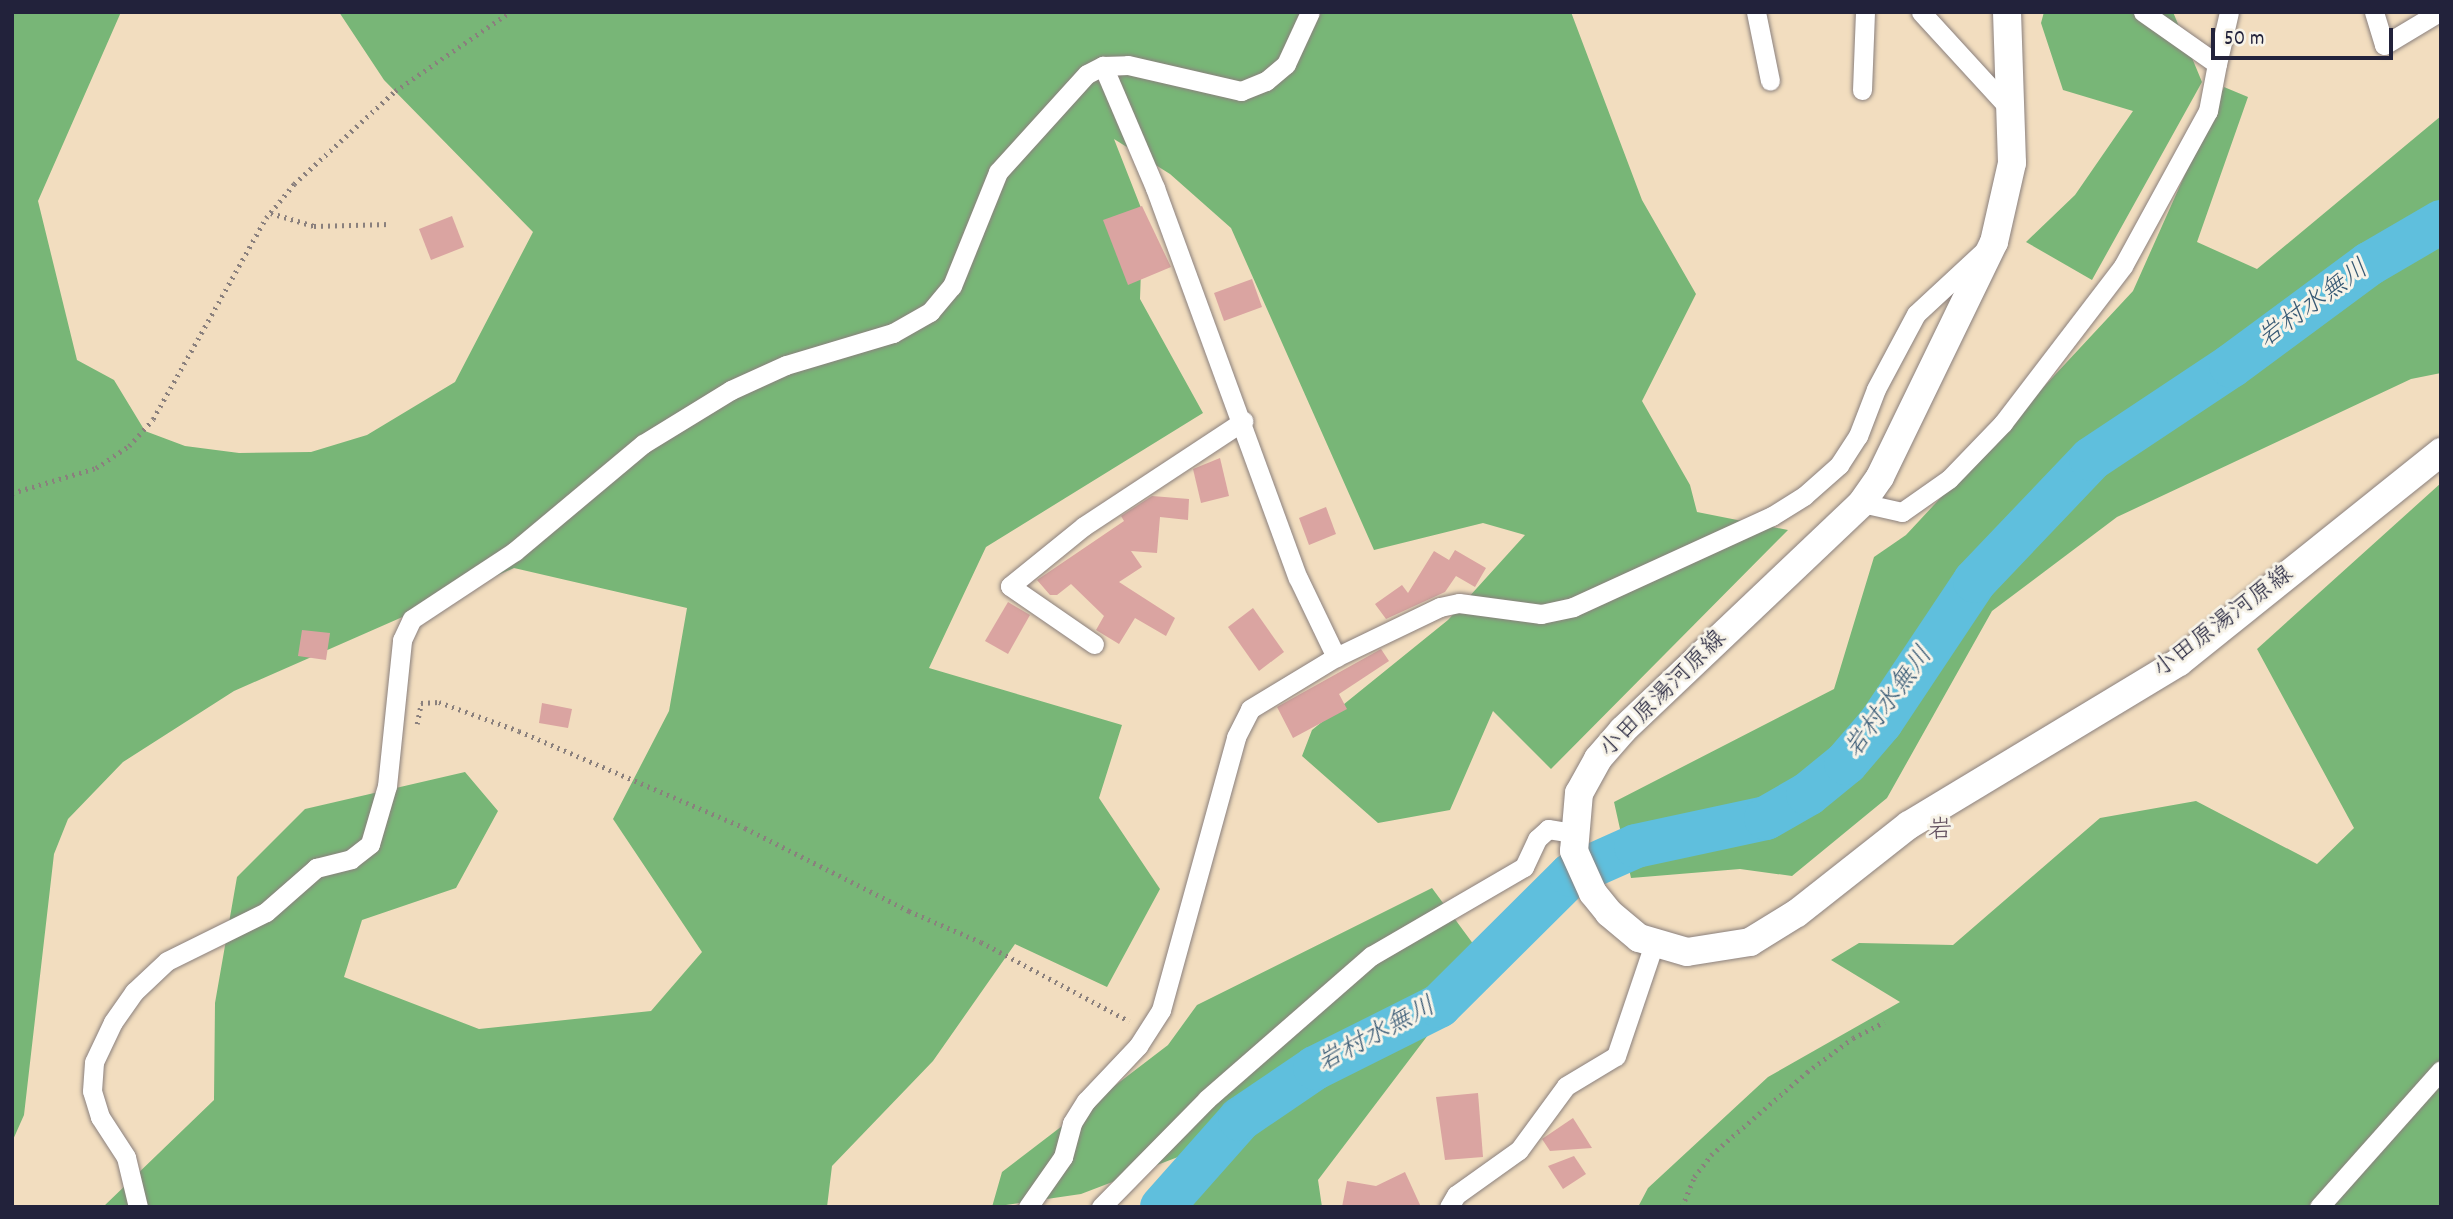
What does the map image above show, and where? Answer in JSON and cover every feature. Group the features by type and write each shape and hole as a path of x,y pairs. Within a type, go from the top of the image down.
{"main road":[{"name":"小田原湯河原線","path":"2007,12 2012,163 1994,242 1880,477 1862,503 1623,730 1598,760 1579,793 1574,842 1593,893 1626,929 1654,944 1711,951 1750,942 1797,913 1909,825 2179,663 2441,452"}],"street":[{"path":"138,1207 126,1157 100,1117 92,1091 94,1062 108,1032 134,992 167,961 266,912 316,868 351,859 370,844 387,786 402,640 412,620 515,551 643,444 731,390 786,365 893,332 930,312 952,286 998,172 1064,95 1103,66 1128,65 1241,92 1266,81 1286,64 1310,12"},
{"path":"1756,12 1770,82"},
{"path":"1862,90 1865,12"},
{"path":"1921,12 2010,109"},
{"path":"2143,12 2217,64"},
{"path":"1862,503 1902,512 1949,479 2003,423 2123,266 2208,111 2229,12"},
{"path":"2374,12 2384,46 2439,12"},
{"path":"1103,66 1155,188 1243,421 1298,578 1336,657"},
{"path":"1028,1207 1063,1157 1072,1123 1086,1101 1148,1031 1173,973 1236,737 1250,709 1336,657 1440,607 1459,603 1541,614 1573,607 1760,522 1804,496 1839,465 1858,436 1876,389 1916,314 1994,242"},
{"path":"1094,644 1010,586 1084,526 1243,421"},
{"path":"1101,1207 1207,1099 1371,956 1524,867 1537,839 1548,830 1574,842"},
{"path":"1449,1207 1456,1195 1519,1150 1566,1086 1616,1056 1654,944"},
{"path":"2319,1207 2441,1070"}],"path":[{"path":"12,493 96,468 129,446 153,419 271,213 363,117 510,12"},
{"path":"271,213 314,226 390,224"},
{"path":"416,729 421,703 439,702 519,731 745,828 909,911 981,942 1148,1031"},
{"path":"1682,1207 1694,1177 1711,1155 1807,1072 1853,1038 1884,1022"}],"green space":[{"path":"12,12 121,12 38,201 77,360 114,380 145,431 185,446 239,453 311,452 367,435 455,382 533,232 384,80 339,12 1571,12 1642,200 1696,294 1642,401 1690,485 1697,512 1788,530 1551,769 1493,711 1450,810 1378,823 1302,756 1312,730 1448,620 1525,535 1483,523 1374,550 1231,228 1170,174 1114,139 1143,213 1140,299 1203,413 986,547 929,668 1122,725 1099,798 1160,889 1107,987 1015,944 933,1061 832,1166 827,1207 103,1207 214,1100 215,1003 237,877 305,809 465,772 498,811 456,888 362,920 344,977 479,1029 651,1011 702,952 613,819 669,711 687,608 514,568 234,691 123,762 68,819 54,854 24,1115 12,1142"},
{"path":"2044,12 2173,12 2202,82 2092,280 2026,242 2075,195 2133,111 2063,90 2041,23"},
{"path":"2224,87 2248,97 2197,242 2257,269 2441,116 2441,373 2411,379 2117,517 1992,611 1887,798 1792,876 1740,869 1631,878 1614,802 1834,689 1874,557 1906,535 2133,291"},
{"path":"2441,483 2441,1207 1638,1207 1648,1188 1768,1077 1900,1002 1831,960 1859,943 1953,945 2100,818 2196,801 2317,864 2354,828 2257,649"},
{"path":"1432,888 1485,960 1318,1180 1322,1207 1184,1207 1178,1157 1081,1194 992,1207 1002,1172 1168,1045 1197,1005"}],"building":[{"path":"1142,206 1171,267 1128,285 1103,220"},
{"path":"452,216 464,247 431,260 419,229"},
{"path":"1252,279 1262,307 1224,321 1214,293"},
{"path":"1220,458 1229,496 1201,503 1193,469"},
{"path":"1152,496 1189,499 1188,520 1160,517 1157,553 1131,551 1142,567 1119,582 1175,618 1166,636 1135,618 1119,644 1096,630 1104,616 1071,584 1057,595 1050,595 1037,580 1124,521 1121,516"},
{"path":"1326,507 1336,534 1309,545 1299,518"},
{"path":"1455,550 1486,568 1475,587 1456,576 1445,592 1386,619 1375,604 1402,585 1408,593 1434,551 1449,560"},
{"path":"1008,602 1030,615 1008,654 985,641"},
{"path":"1253,608 1284,652 1259,671 1228,627"},
{"path":"302,630 330,633 326,660 298,656"},
{"path":"1381,649 1389,661 1339,694 1347,709 1293,738 1277,707"},
{"path":"542,703 572,709 568,728 539,723"},
{"path":"1478,1093 1483,1157 1445,1160 1436,1097"},
{"path":"1573,1118 1592,1148 1550,1151 1542,1139"},
{"path":"1574,1156 1586,1174 1563,1189 1548,1166"},
{"path":"1405,1172 1421,1207 1342,1207 1347,1181 1376,1186"}],"waterway":[{"name":"岩村水無川","path":"1162,1207 1240,1119 1315,1068 1439,1006 1571,875 1636,846 1766,818 1808,794 1846,763 1881,722 1975,581 2091,459 2231,366 2369,264 2441,222"}],"district":[{"name":"岩","path":"1940,832"}]}
